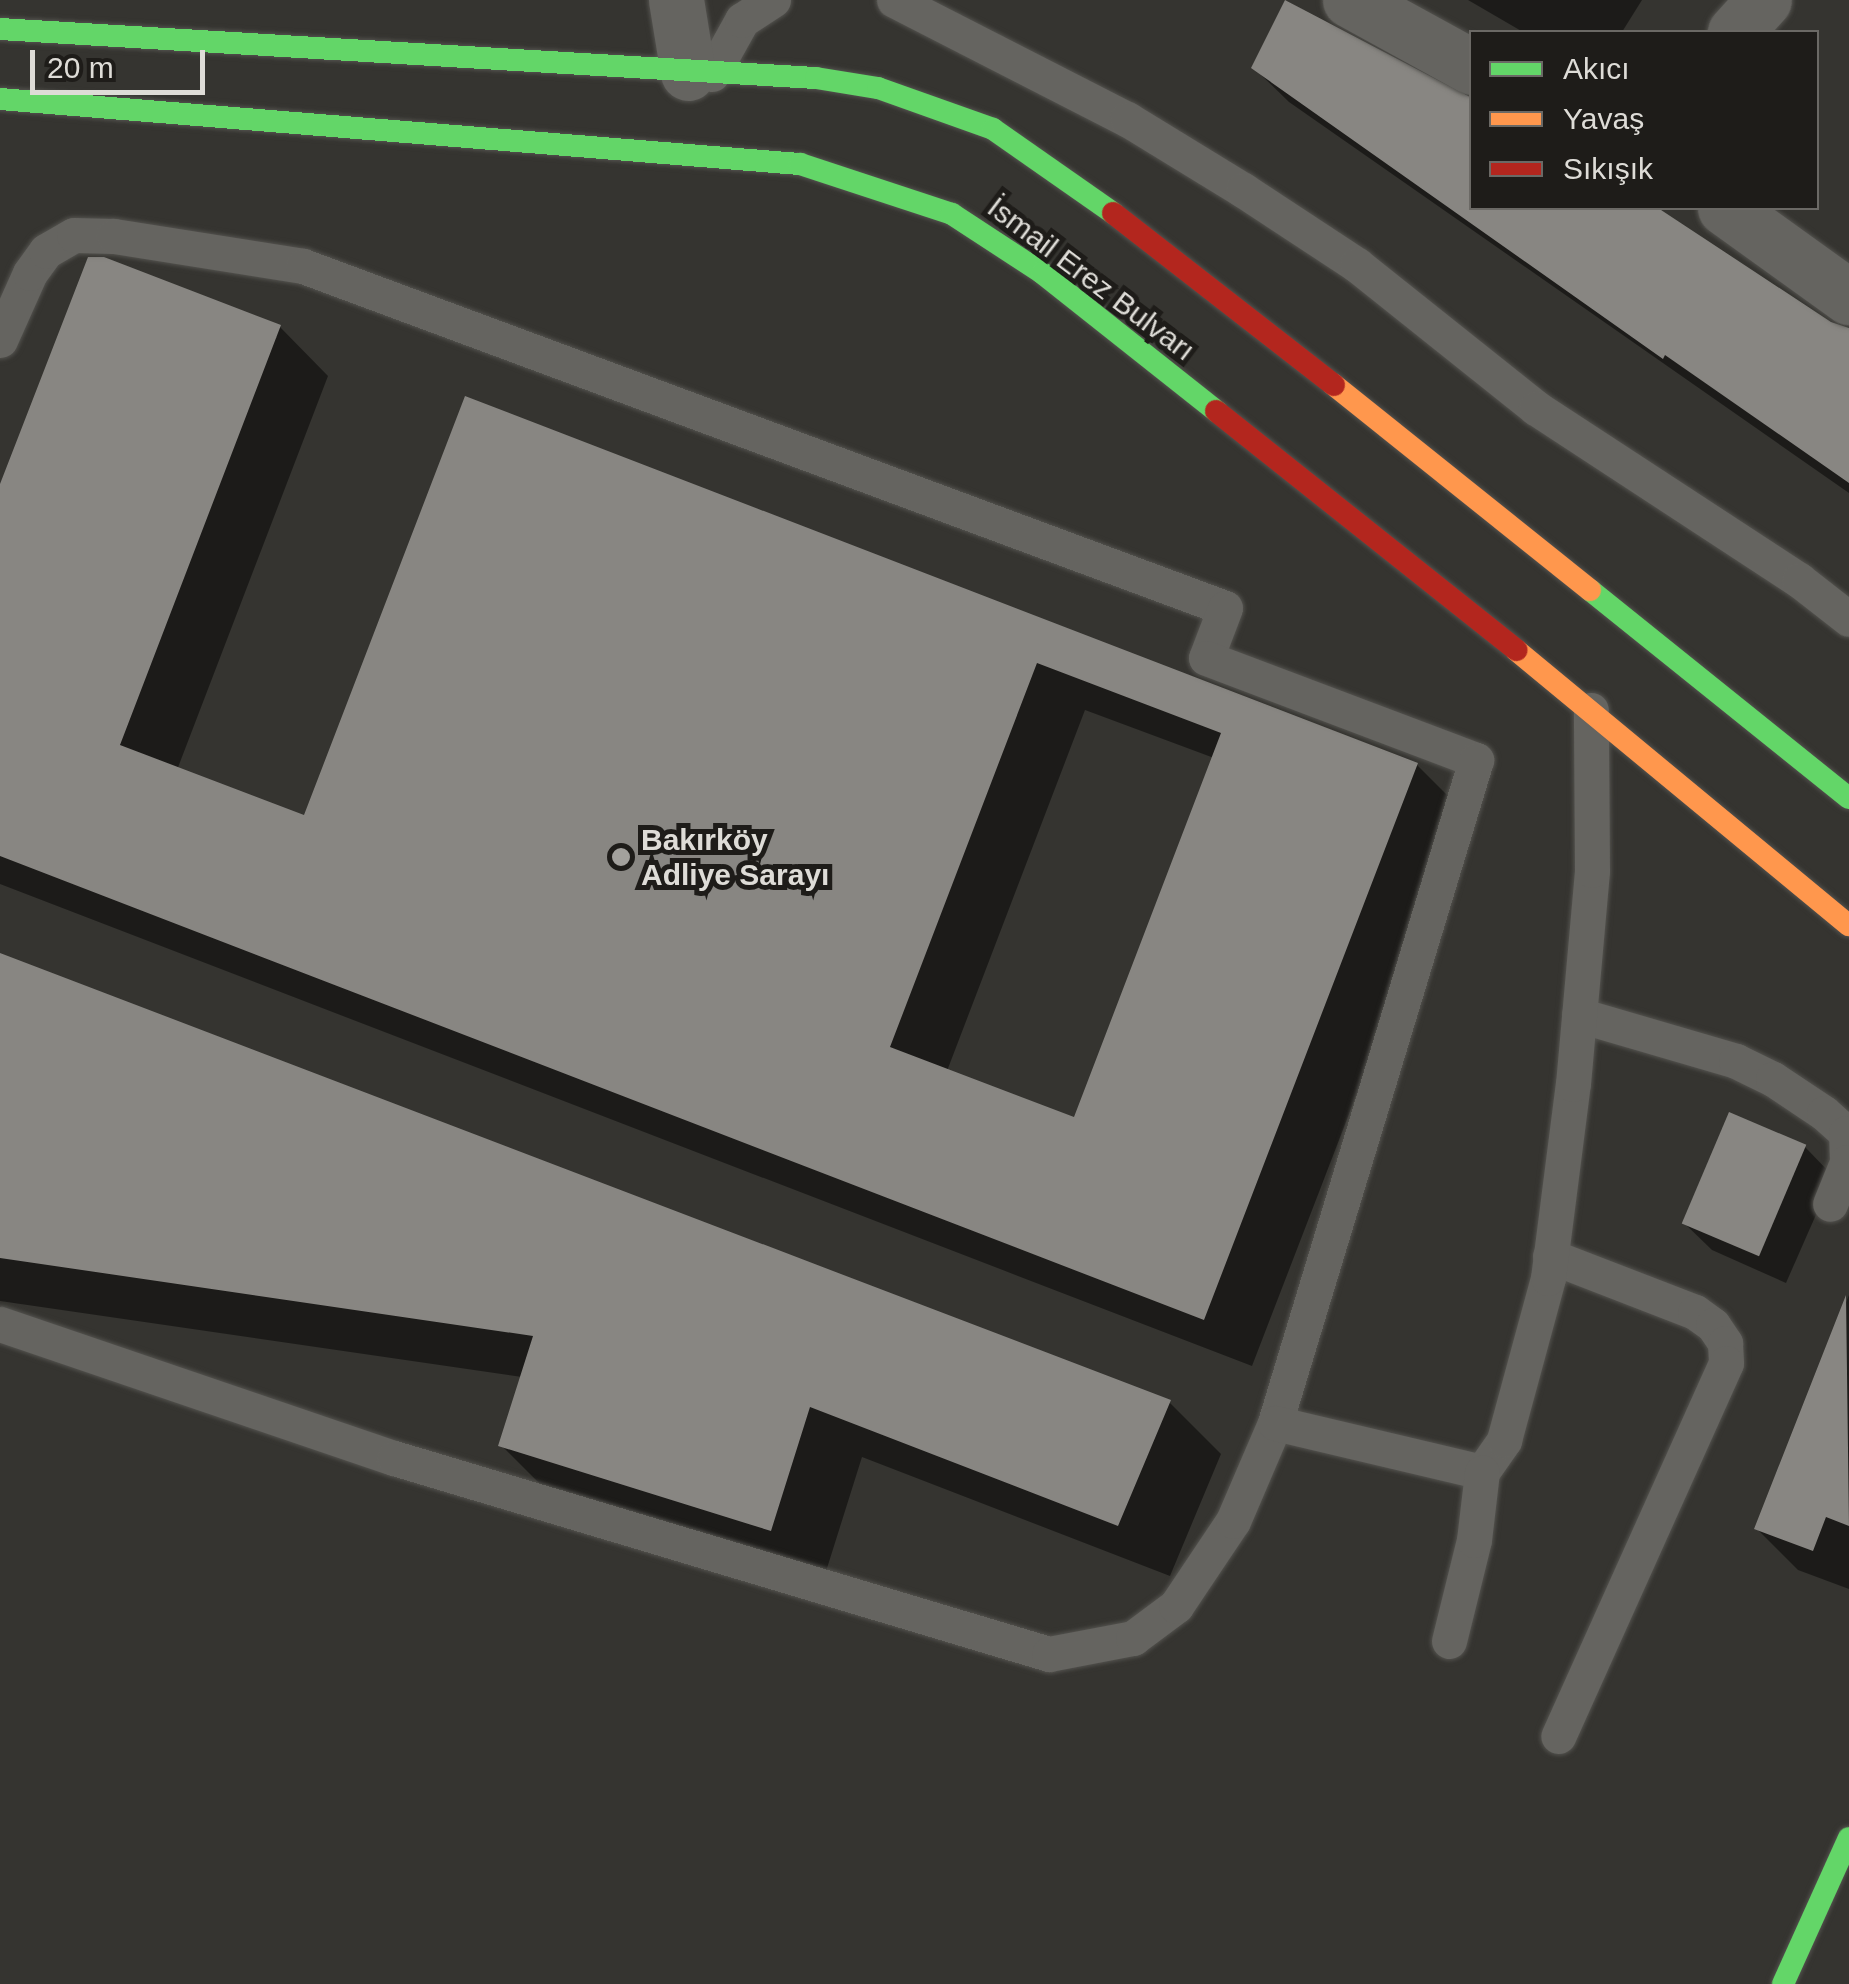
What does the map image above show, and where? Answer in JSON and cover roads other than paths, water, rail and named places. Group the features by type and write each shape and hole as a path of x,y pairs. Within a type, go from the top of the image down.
{"street":[{"path":"676,0 700,73"},
{"path":"1350,0 1469,65"},
{"path":"1737,30 1764,0"},
{"name":"İsmail Erez Bulvarı","path":"0,29 816,78 878,88 993,129 1116,215 1290,349 1849,798"},
{"name":"İsmail Erez Bulvarı","path":"0,99 54,100 800,164 952,214 1042,273 1591,710 1849,925"},
{"path":"1728,210 1849,298"},
{"path":"1782,1984 1849,1838"}],"lane":[{"path":"700,73 742,20 773,0"},
{"path":"894,0 1110,110 1243,190 1357,265 1536,408 1799,580 1849,619"},
{"path":"0,340 30,273 46,251 74,236 129,238 303,266 1225,608 1206,658 1476,760 1276,1422 1233,1521 1176,1606 1132,1638 1049,1654 394,1458 0,1324"},
{"path":"1449,1641 1474,1540 1482,1472 1504,1440 1550,1256 1592,870 1591,710"},
{"path":"1578,1015 1736,1061 1824,1113 1846,1133 1846,1162 1830,1204"},
{"path":"1550,1256 1695,1312 1713,1325 1726,1343 1726,1363 1558,1736"},
{"path":"1276,1422 1482,1472"}],"place":[{"name":"Bakırköy Adliye Sarayı","path":"621,857"}]}
